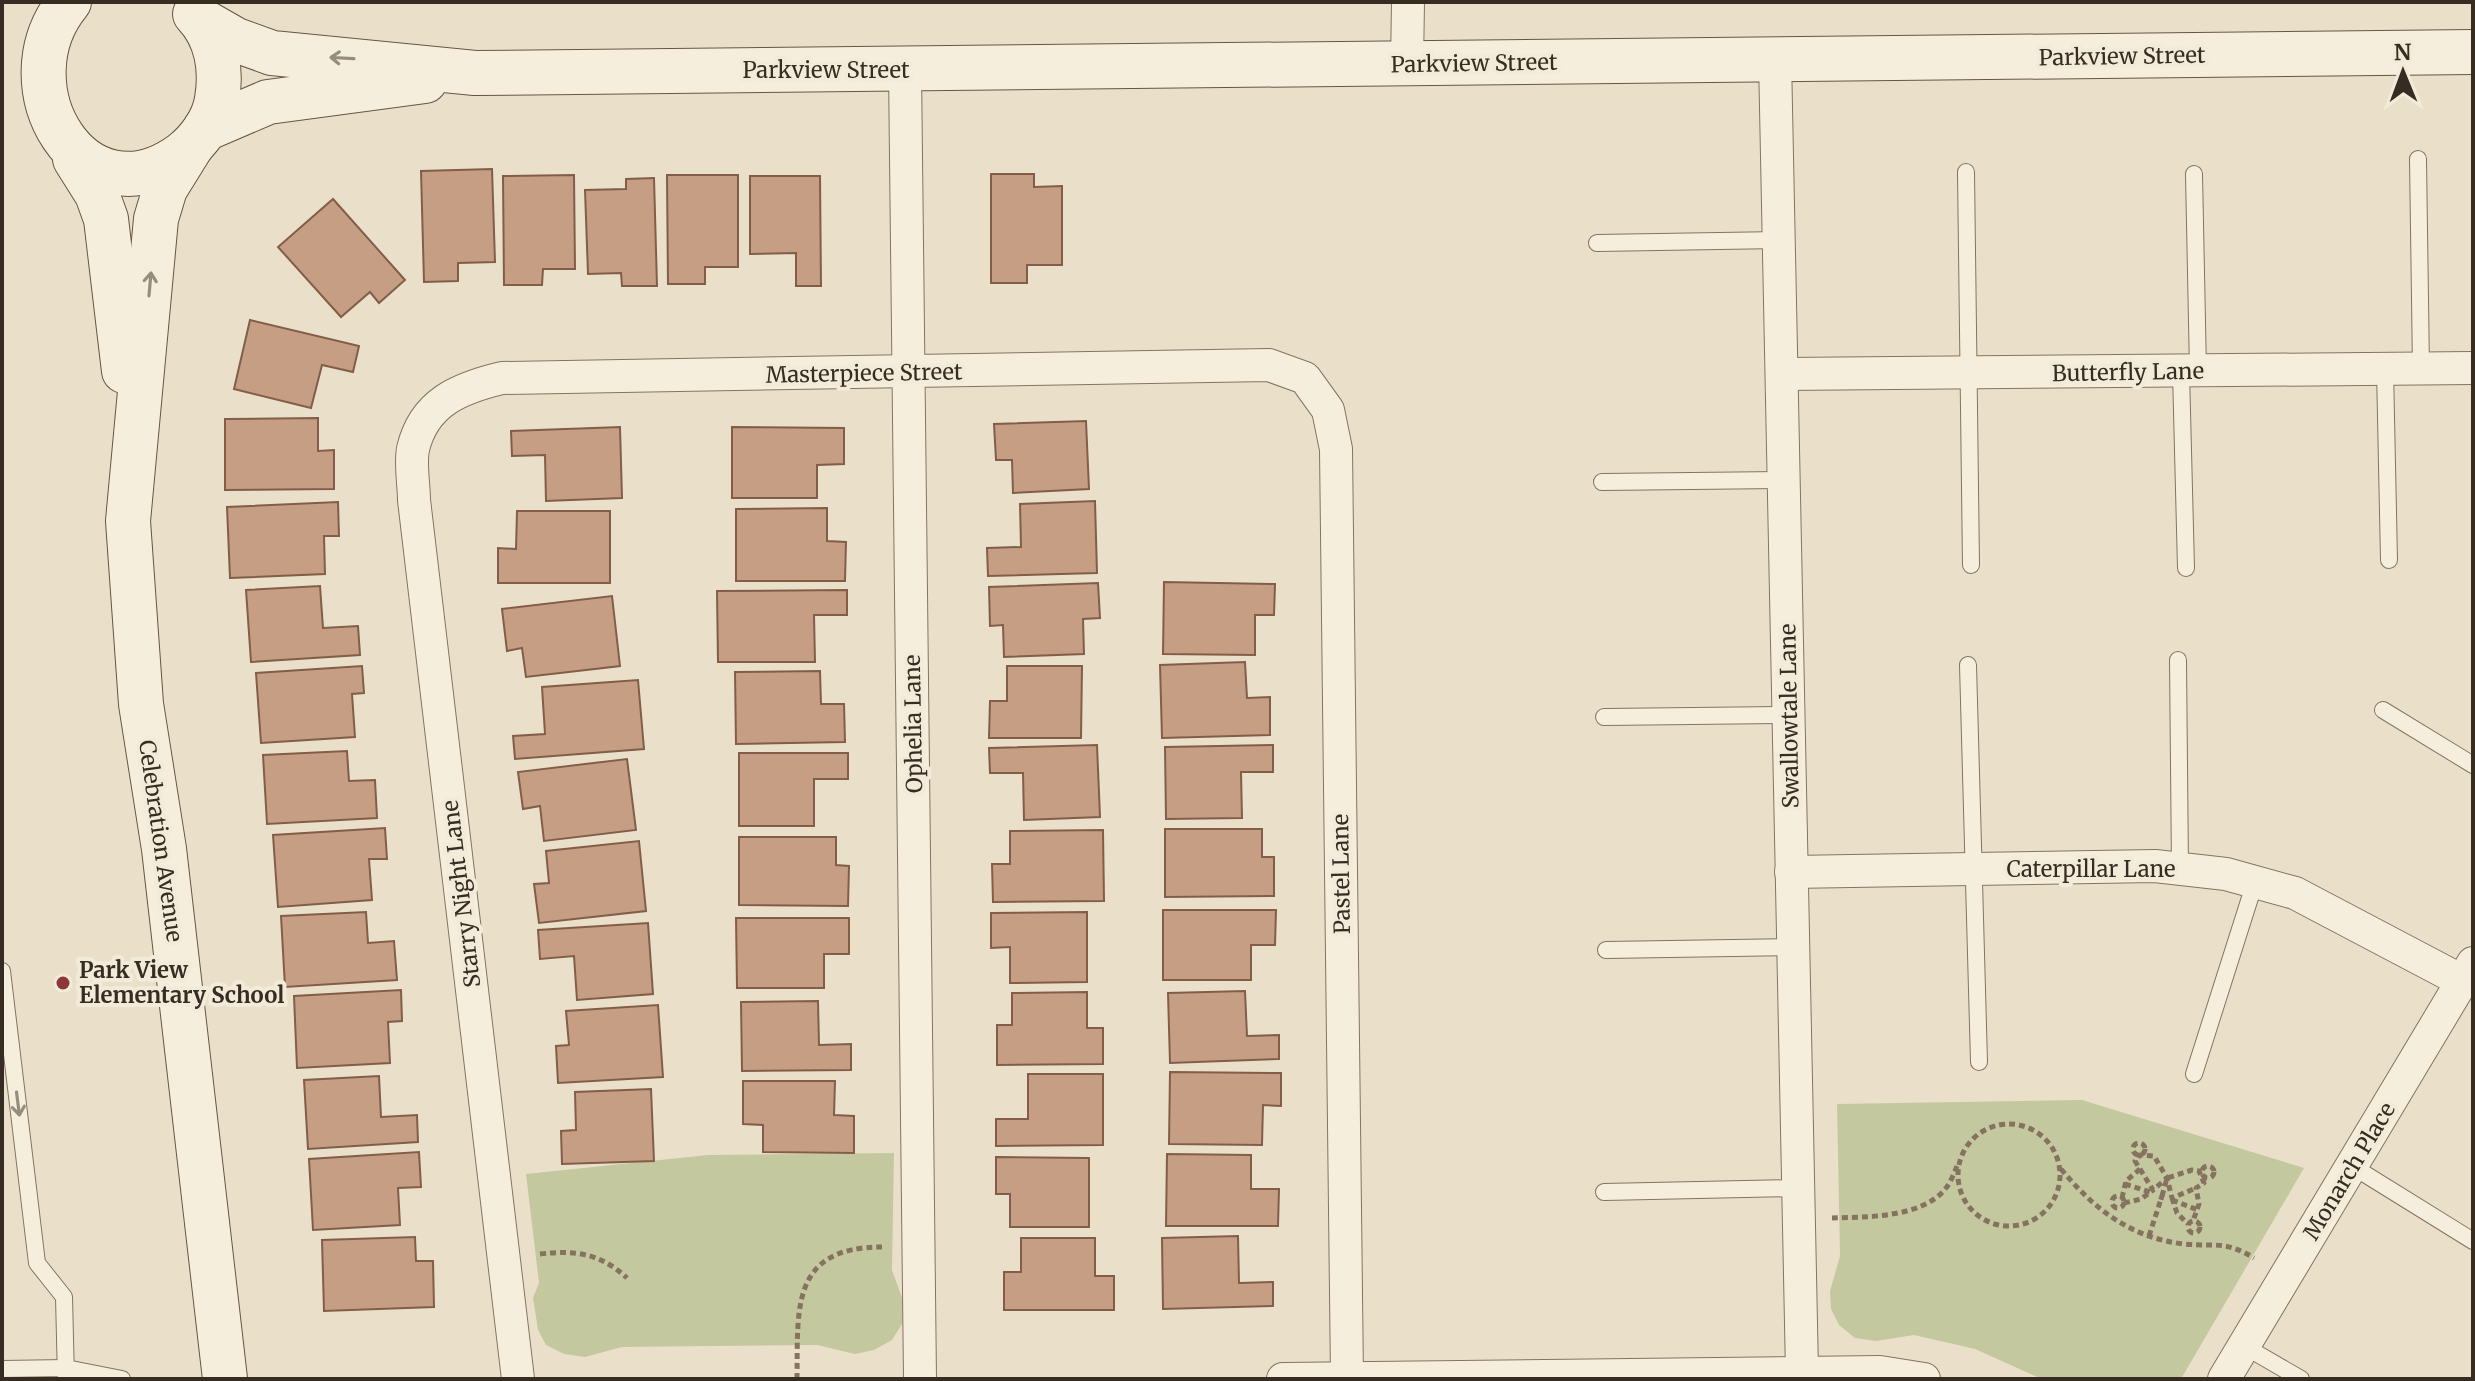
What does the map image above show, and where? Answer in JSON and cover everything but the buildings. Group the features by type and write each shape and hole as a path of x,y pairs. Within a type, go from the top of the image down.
{"street":[{"path":"1407,64 1408,2"},
{"name":"Parkview Street","path":"187,7 236,40 272,53 475,73 2473,52"},
{"name":"Celebration Avenue","path":"187,7 215,46 220,74 217,103 165,189 156,219 128,521 141,704 164,849 225,1379"},
{"path":"2,51 13,47 61,9"},
{"path":"61,9 40,35 30,80 33,103 26,119 75,159"},
{"name":"Swallowtale Lane","path":"1775,59 1784,374 1802,1372"},
{"name":"Ophelia Lane","path":"905,69 920,1379"},
{"name":"Parkview Street","path":"75,159 98,169 123,173 148,170 171,161 198,138 268,102 303,94 349,94 475,73"},
{"name":"Celebration Avenue","path":"75,159 97,194 106,219 134,445"},
{"name":"Masterpiece Street","path":"431,412 460,388 502,378 1269,365 1305,378"},
{"name":"Butterfly Lane","path":"1784,374 2473,368"},
{"name":"Pastel Lane","path":"1305,378 1328,410 1336,449 1347,1378"},
{"name":"Starry Night Lane","path":"431,412 413,450 414,500 518,1379"},
{"name":"Caterpillar Lane","path":"1791,872 1973,868 2180,869 2226,874 2295,893 2466,984"},
{"name":"Monarch Place","path":"2224,1379 2466,984"},
{"path":"1283,1379 1697,1377 1802,1372 1880,1372 1924,1379"}],"lane":[{"path":"2418,159 2421,369"},
{"path":"1966,172 1971,565"},
{"path":"2186,568 2194,174"},
{"path":"1597,243 1780,240"},
{"path":"2385,369 2389,560"},
{"path":"1602,482 1785,480"},
{"path":"2178,660 2180,869"},
{"path":"1968,665 1979,1062"},
{"path":"2383,710 2473,765"},
{"path":"1604,717 1789,715"},
{"path":"2194,1074 2255,882"},
{"path":"1606,950 1793,947"},
{"path":"2,971 37,1263 64,1297 66,1373"},
{"path":"2352,1166 2473,1241"},
{"path":"1604,1192 1798,1204"},
{"path":"2244,1346 2301,1379"},
{"path":"2,1369 122,1379"}],"path":[{"path":"1798,1204 1867,1217 1905,1210 1946,1189 1967,1145 1979,1133 1995,1125 2013,1124 2045,1138 2060,1169 2113,1220 2149,1236 2181,1244 2230,1244 2285,1276"},
{"path":"2152,1191 2135,1161 2140,1155 2154,1156 2167,1178 2177,1213 2191,1223 2198,1210 2196,1188"},
{"path":"1960,1161 1958,1179 1970,1208 1982,1219 2013,1226 2043,1214 2059,1186 2060,1169"},
{"path":"2140,1169 2125,1184 2123,1200 2152,1191 2167,1178 2192,1170 2203,1175 2204,1183 2172,1199"},
{"path":"2149,1236 2167,1178"},
{"path":"2125,1184 2152,1191"},
{"path":"2172,1199 2198,1210"},
{"path":"797,1379 800,1297 816,1267 832,1255 852,1249 919,1247"},
{"path":"504,1257 581,1252 605,1260 627,1278"}],"green space":[{"path":"2082,1100 2304,1168 2181,1379 2042,1379 1975,1349 1914,1335 1876,1341 1855,1338 1839,1325 1831,1309 1830,1291 1840,1256 1837,1104"},
{"path":"894,1153 892,1270 905,1306 902,1324 892,1340 874,1350 855,1354 817,1345 622,1347 585,1357 564,1354 546,1345 538,1330 533,1298 539,1283 526,1174 708,1155"}],"place":[{"name":"Park View Elementary School","path":"63,983"}]}
